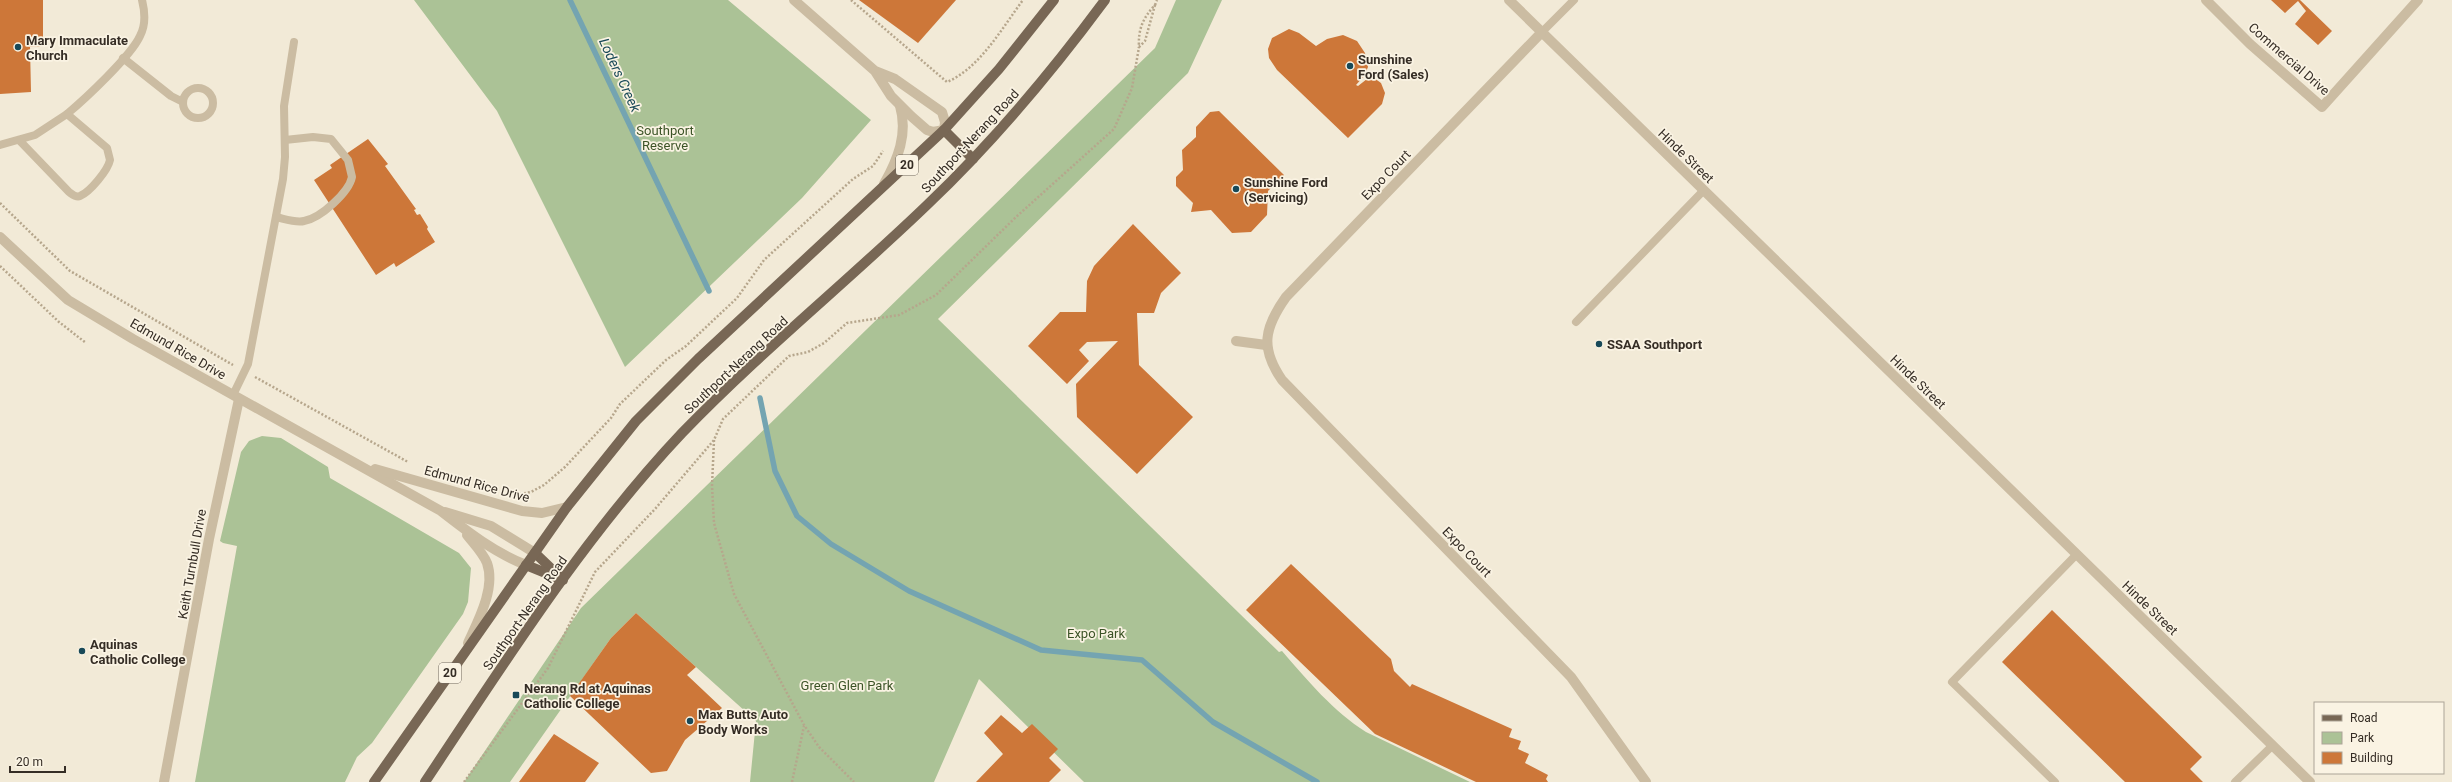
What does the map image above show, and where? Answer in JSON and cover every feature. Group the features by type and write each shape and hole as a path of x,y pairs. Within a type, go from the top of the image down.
{"main road":[{"name":"Southport-Nerang Road","path":"374,782 567,507 641,416 698,359 944,130 999,70 1054,0"},
{"name":"Southport-Nerang Road","path":"425,782 563,580 628,493 684,432 729,387 927,205 973,159 1025,102 1105,0"},
{"path":"944,130 973,159"},
{"path":"535,552 563,580"},
{"path":"526,565 563,580"}],"street":[{"path":"794,0 875,72 900,106 927,130 933,132 944,130 945,122 942,112 895,79 875,72"},
{"name":"Hinde Street","path":"1509,0 1541,33 2310,782"},
{"name":"Commercial Drive","path":"2206,0 2250,44 2322,107 2418,0"},
{"name":"Expo Court","path":"1541,33 1286,297 1276,311 1269,326 1266,345 1274,368 1282,380 1571,677 1646,782"},
{"path":"881,189 900,149 903,124 900,106"},
{"name":"Edmund Rice Drive","path":"0,237 68,300 236,397 442,511 455,522 499,552 526,565"},
{"path":"1236,341 1266,345"},
{"name":"Keith Turnbull Drive","path":"164,782 236,397"},
{"name":"Edmund Rice Drive","path":"358,464 522,511 542,513 567,507"},
{"name":"Edmund Rice Drive","path":"442,511 491,526 508,534 535,552"},
{"name":"Edmund Rice Drive","path":"455,522 481,552 487,564 489,575 486,598 464,653"}],"lane":[{"path":"0,145 35,135 67,114 86,97 123,58 142,32 144,20 142,0"},
{"path":"1541,33 1574,0"},
{"path":"236,397 245,372 285,164 284,106 294,42"},
{"path":"123,58 172,96 183,102"},
{"path":"19,140 69,192 76,196 81,196 104,174 109,163 110,155 107,148 67,114"},
{"path":"276,217 300,221 310,219 342,195 352,177 348,160 331,139 313,137 285,140"},
{"path":"1576,322 1703,191"},
{"path":"2055,782 1952,682 2076,555"},
{"path":"2234,782 2272,746"}],"path":[{"path":"850,0 947,82 959,76 975,61 1023,0"},
{"path":"1139,47 1147,34 1157,0"},
{"path":"464,782 548,668 595,572 655,509 714,440 723,419 789,356 808,352 824,343 847,323 899,315 936,295 1016,216 1114,129 1132,88 1139,47 1138,31 1146,15 1155,5"},
{"path":"515,494 526,494 541,487 565,467 611,418 620,404 666,360 686,346 737,298 764,260 853,179 873,166 885,147"},
{"path":"0,203 70,272 245,372 413,465"},
{"path":"0,266 59,322 86,343"},
{"path":"714,440 712,486 714,523 734,594 804,725 819,747 854,782"},
{"path":"792,782 804,725"}],"green space":[{"name":"Southport Reserve","path":"414,0 728,0 871,120 802,198 625,367 497,111"},
{"name":"Expo Park","path":"1176,0 1222,0 1188,73 938,319 1279,652 1282,651 1321,695 1343,715 1366,732 1470,782 1084,782 979,679 934,782 750,782 756,721 636,613 611,638 510,782 464,782 581,608 1155,48"},
{"path":"262,436 281,438 328,467 330,478 459,553 471,568 468,602 463,614 372,743 357,757 345,782 195,782 237,546 220,541 241,452 249,441"}],"building":[{"name":"Mary Immaculate Church","path":"0,0 43,0 43,46 30,47 31,92 0,94"},
{"path":"859,0 956,0 918,43"},
{"path":"2271,0 2300,0 2332,31 2318,45 2295,24 2306,11 2298,1 2285,13"},
{"path":"1289,29 1299,33 1316,46 1327,39 1343,35 1357,41 1365,53 1368,67 1364,76 1356,85 1358,86 1367,79 1374,78 1381,83 1385,93 1382,104 1348,138 1277,70 1269,58 1268,49 1272,38"},
{"path":"1219,111 1284,175 1268,191 1267,215 1251,232 1232,233 1211,210 1191,212 1193,203 1176,186 1176,177 1183,170 1182,150 1196,137 1196,127 1210,112"},
{"path":"368,139 388,164 385,166 416,209 414,210 417,215 420,214 435,242 396,267 394,263 376,275 314,180 332,168 330,165"},
{"path":"1133,224 1181,273 1161,293 1154,313 1137,313 1139,365 1193,417 1137,474 1077,417 1076,384 1118,341 1087,342 1079,350 1089,361 1067,384 1028,346 1060,312 1086,312 1087,281 1094,266"},
{"path":"1291,564 1391,659 1394,671 1410,687 1412,684 1512,729 1509,737 1521,741 1518,749 1529,754 1525,763 1548,775 1546,779 1548,782 1476,782 1375,734 1246,610"},
{"path":"2052,610 2202,757 2190,769 2203,782 2125,782 2002,662"},
{"path":"636,613 696,667 687,675 722,708 685,740 667,771 651,773 570,696 611,638"},
{"path":"1001,715 1022,733 1032,724 1058,749 1049,758 1061,770 1049,782 976,782 1003,754 984,733"},
{"path":"554,734 599,763 585,782 519,782"}],"waterway":[{"name":"Loders Creek","path":"570,0 709,291"},
{"path":"760,398 775,471 797,516 831,544 909,591 1041,650 1142,660 1213,722 1317,782"}],"place":[{"name":"Mary Immaculate Church","path":"18,47"},
{"name":"Sunshine Ford (Sales)","path":"1350,66"},
{"name":"Sunshine Ford (Servicing)","path":"1236,189"},
{"name":"SSAA Southport","path":"1599,344"},
{"name":"Aquinas Catholic College","path":"82,651"},
{"name":"Nerang Rd at Aquinas Catholic College","path":"516,695"},
{"name":"Max Butts Auto Body Works","path":"690,721"}],"park label":[{"name":"Green Glen Park","path":"847,685"}]}
